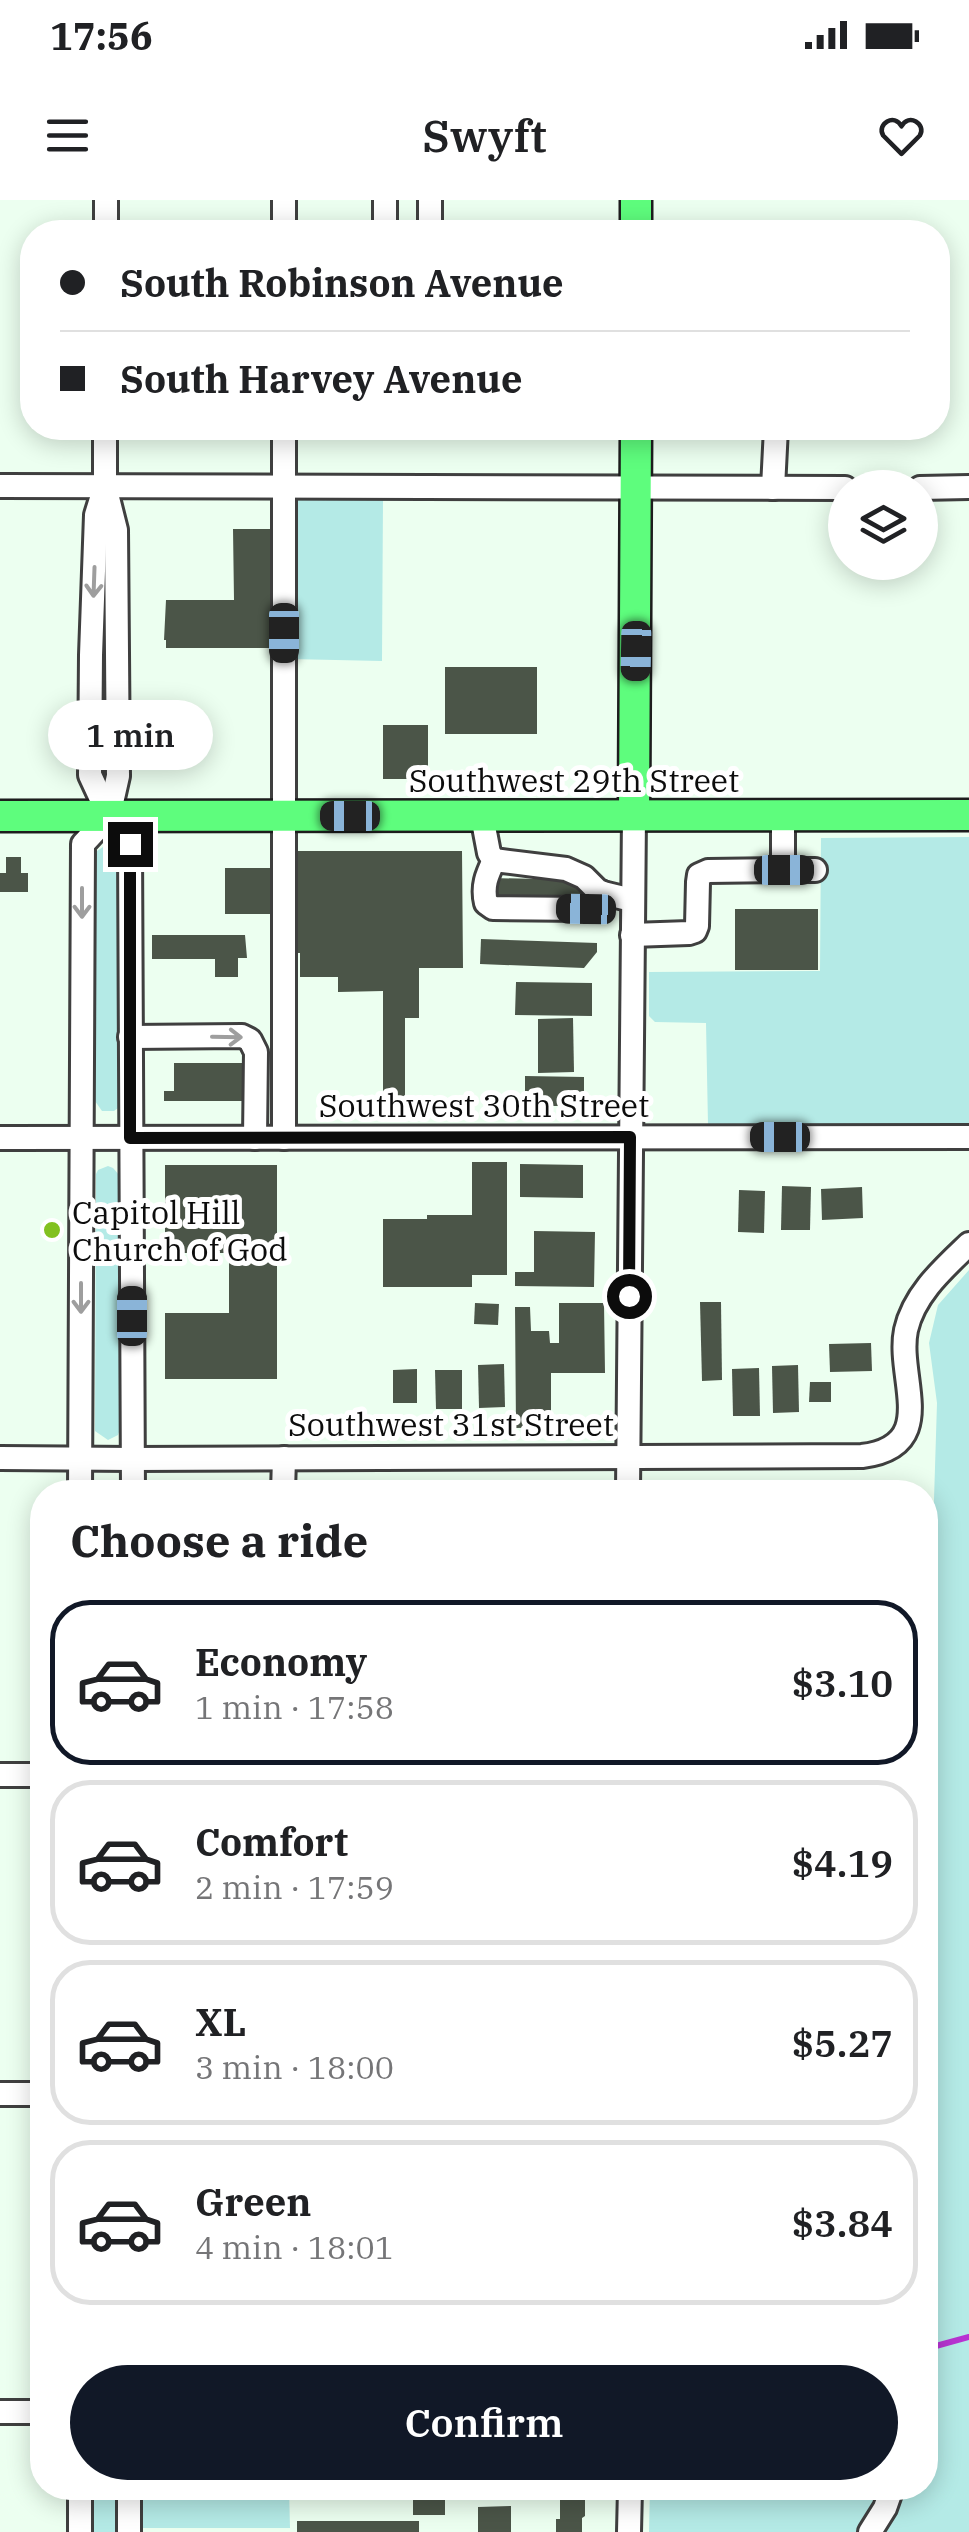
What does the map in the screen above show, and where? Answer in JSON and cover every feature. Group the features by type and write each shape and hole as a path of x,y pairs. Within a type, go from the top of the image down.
{"main road":[{"path":"634,815 636,440"},
{"name":"Southwest 29th Street","path":"0,816 969,815"}],"street":[{"path":"105,440 105,486 96,515 90,775 109,816 130,844 133,1480"},
{"path":"284,440 284,1138"},
{"path":"773,488 775,440"},
{"path":"0,486 828,488"},
{"path":"938,488 969,488"},
{"path":"628,1480 634,815"},
{"path":"784,815 784,870"},
{"path":"80,1480 82,844 109,816"},
{"path":"482,816 494,860"},
{"path":"494,860 566,869 584,877 603,894 632,900"},
{"path":"494,860 483,890 486,903 494,908 586,909 603,894"},
{"path":"632,935 695,931 698,882 700,875 708,871 814,870"},
{"path":"130,1037 242,1036 250,1040 256,1052 255,1138"},
{"name":"Southwest 30th Street","path":"0,1138 969,1137"},
{"name":"Southwest 31st Street","path":"0,1458 879,1454 906,1431 911,1416 904,1345 913,1310 930,1284 969,1244"},
{"path":"283,1480 284,1458"},
{"path":"0,1775 30,1775"},
{"path":"0,2094 30,2094"},
{"path":"0,2412 30,2412"},
{"path":"80,2500 80,2532"},
{"path":"129,2500 129,2532"},
{"path":"629,2532 630,2500"},
{"path":"870,2532 888,2500"}],"shaded area":[{"path":"298,499 383,499 382,661 289,659 292,505"},
{"path":"969,837 969,1126 708,1125 706,1023 655,1022 649,1016 649,972 820,971 821,838"},
{"path":"103,847 112,847 120,857 121,1102 114,1111 102,1111 95,1101 95,857"},
{"path":"108,1166 120,1176 120,1429 118,1435 108,1440 95,1431 96,1174"},
{"path":"969,1270 969,2532 649,2532 650,2500 938,2500 938,1480 935,1480 937,1403 929,1343 938,1305"},
{"path":"91,2500 117,2500 117,2532 91,2532"},
{"path":"141,2500 289,2500 290,2528 141,2528"}],"building":[{"path":"233,529 275,529 275,648 166,648 166,600 234,600"},
{"path":"445,667 537,667 537,734 445,734"},
{"path":"383,725 428,725 428,779 383,779"},
{"path":"294,851 462,851 463,968 419,968 419,1018 405,1018 405,1099 383,1100 383,991 338,992 338,977 300,977 300,953 294,953"},
{"path":"6,857 21,857 21,873 28,873 28,892 0,892 0,873 6,873"},
{"path":"225,868 275,868 275,914 225,914"},
{"path":"491,878 585,880 584,901 491,900"},
{"path":"735,909 818,909 818,970 735,970"},
{"path":"152,935 245,935 247,958 238,958 238,977 215,977 215,959 152,959"},
{"path":"481,939 597,943 597,952 584,968 480,964"},
{"path":"516,982 592,983 592,1016 515,1015"},
{"path":"573,1018 574,1072 538,1073 538,1019"},
{"path":"174,1063 246,1063 246,1101 164,1101 164,1091 174,1091"},
{"path":"525,1076 584,1077 584,1106 525,1106"},
{"path":"472,1162 507,1162 507,1275 472,1275 472,1287 383,1287 383,1219 472,1215"},
{"path":"520,1164 583,1165 583,1198 520,1197"},
{"path":"165,1165 277,1165 277,1379 165,1379 165,1313 229,1313 229,1253 165,1253"},
{"path":"782,1186 811,1187 810,1230 781,1230"},
{"path":"862,1187 863,1218 822,1220 821,1189"},
{"path":"739,1190 765,1191 764,1233 738,1232"},
{"path":"534,1231 595,1232 594,1287 515,1286 515,1272 534,1272"},
{"path":"700,1302 721,1302 722,1380 702,1381"},
{"path":"475,1303 499,1304 498,1325 474,1324"},
{"path":"559,1303 604,1303 605,1373 551,1373 551,1427 516,1428 515,1307 530,1307 531,1331 549,1331 550,1343 559,1343"},
{"path":"871,1343 872,1371 830,1372 829,1344"},
{"path":"504,1364 505,1407 479,1408 478,1365"},
{"path":"798,1365 799,1412 773,1413 772,1366"},
{"path":"759,1368 760,1416 733,1416 732,1369"},
{"path":"417,1369 417,1403 393,1403 393,1370"},
{"path":"435,1370 462,1370 462,1409 436,1409"},
{"path":"810,1382 831,1382 831,1402 809,1402"},
{"path":"413,2500 445,2500 445,2515 413,2515"},
{"path":"560,2500 585,2500 582,2532 556,2532 556,2519 560,2519"},
{"path":"511,2506 511,2532 478,2532 478,2507"},
{"path":"297,2521 419,2521 419,2532 297,2532"}],"waterway":[{"path":"938,2345 969,2337"}],"place":[{"name":"Capitol Hill Church of God","path":"52,1230"}],"route":[{"path":"130,844 130,1138 630,1137 629,1296"}]}
